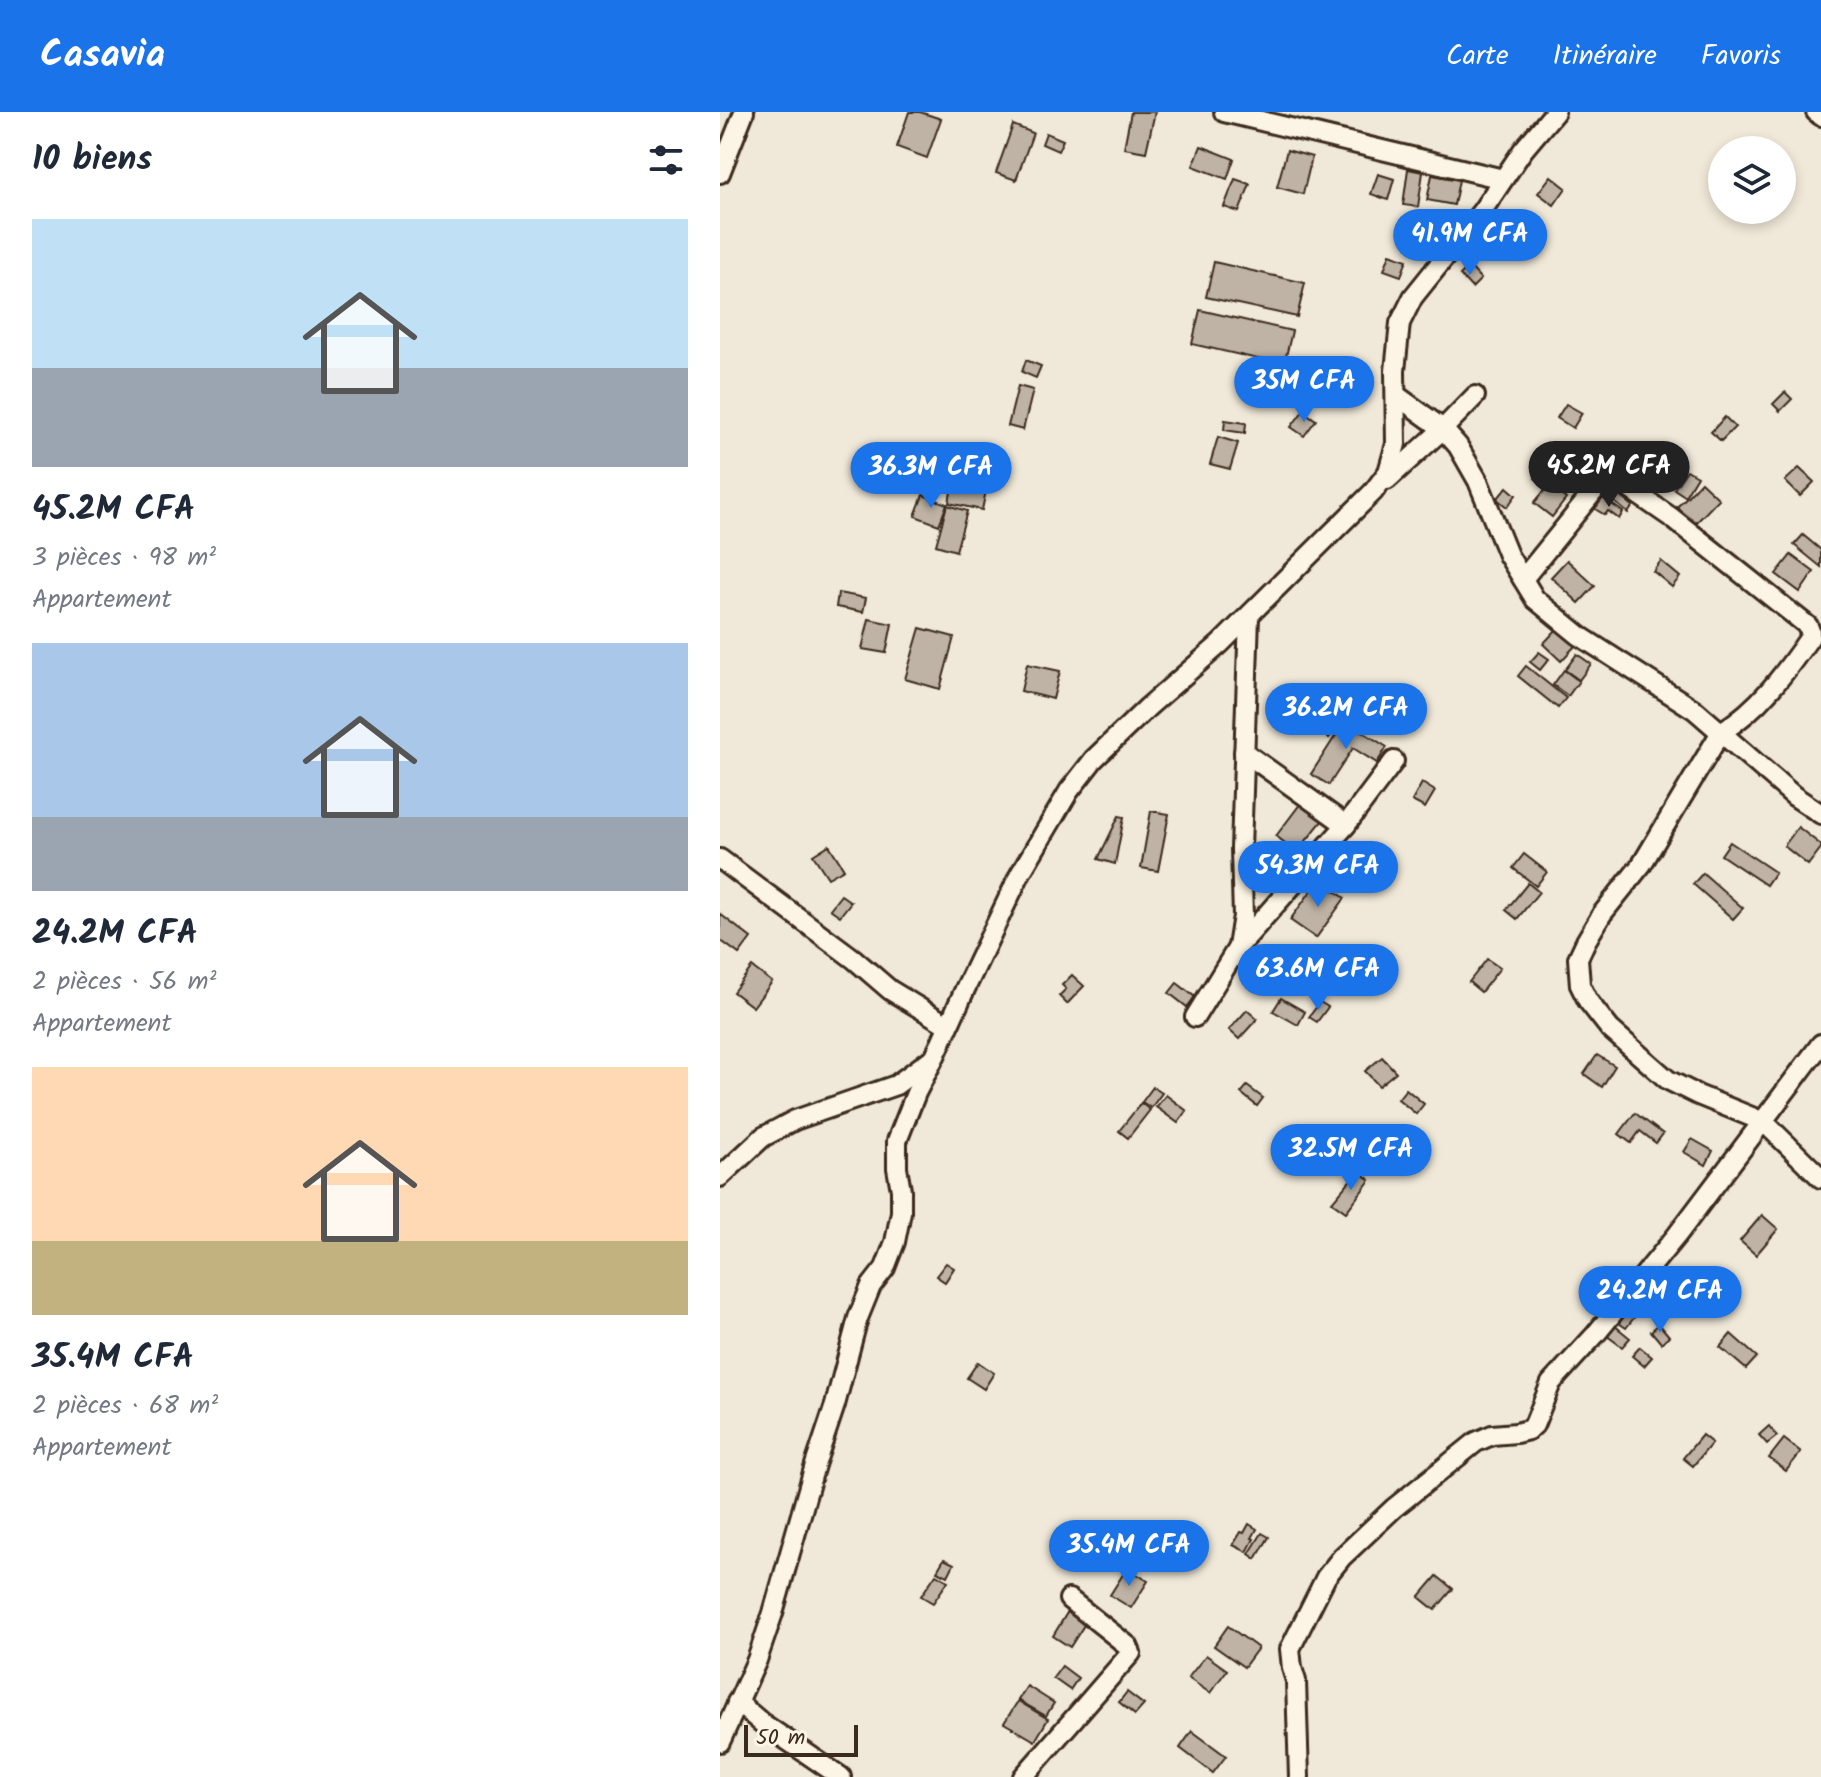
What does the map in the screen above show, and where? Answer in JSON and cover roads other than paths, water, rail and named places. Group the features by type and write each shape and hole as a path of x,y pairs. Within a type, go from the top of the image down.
{"street":[{"path":"720,171 744,112"},
{"path":"1224,112 1503,179"},
{"path":"1373,492 1388,472 1396,444 1395,371 1400,323 1413,297 1555,112"},
{"path":"1816,112 1821,116"},
{"path":"1396,395 1443,429 1458,446 1469,463 1508,555 1535,599 1580,636 1695,710 1794,796 1821,814"},
{"path":"722,1734 757,1660 773,1613 858,1318 895,1242 901,1212 897,1141 916,1093 1020,874 1069,791 1094,759 1249,616 1475,396"},
{"path":"1523,579 1603,480 1610,478 1672,518 1808,626 1810,637 1791,664 1761,700 1721,732 1642,864 1602,914 1578,958 1578,971 1580,985 1588,1001 1610,1029 1668,1080 1764,1122 1821,1178"},
{"path":"1238,947 1243,916 1241,849 1249,616"},
{"path":"1244,752 1346,825"},
{"path":"1195,1017 1238,947 1346,825 1394,761"},
{"path":"720,859 854,959 890,990 949,1026"},
{"path":"1299,1777 1296,1681 1290,1649 1326,1577 1342,1557 1394,1508 1476,1442 1492,1435 1528,1430 1534,1425 1551,1383 1677,1235 1821,1044"},
{"path":"720,1177 763,1137 795,1120 896,1085 935,1056"},
{"path":"1023,1777 1131,1653 1128,1646 1069,1599"},
{"path":"737,1702 773,1731 841,1777"}]}
